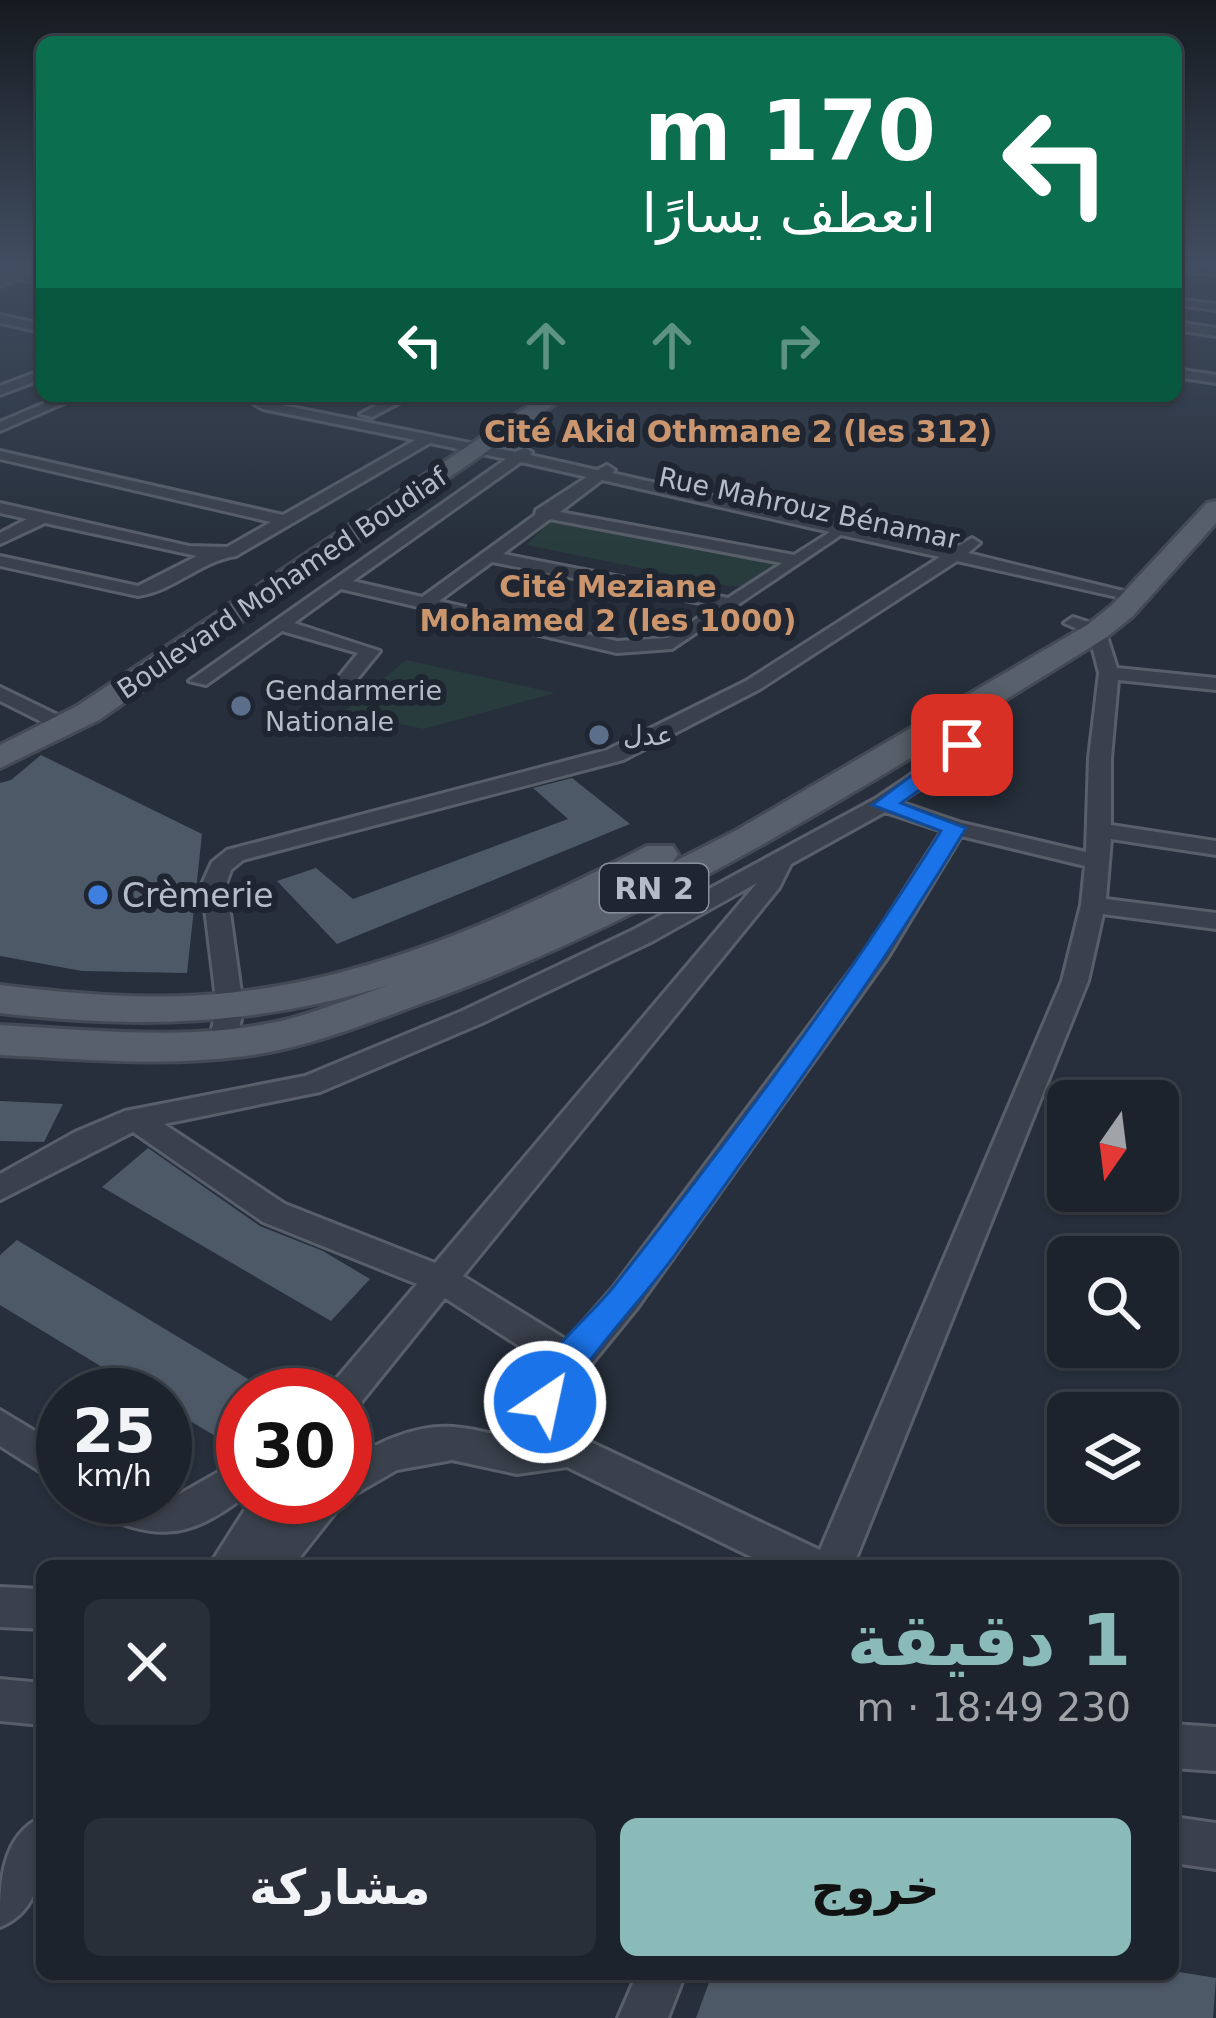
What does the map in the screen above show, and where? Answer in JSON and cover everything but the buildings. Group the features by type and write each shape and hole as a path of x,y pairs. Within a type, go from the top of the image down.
{"main road":[{"name":"Boulevard Mohamed Boudiaf","path":"492,445 522,402"},
{"name":"Boulevard Mohamed Boudiaf","path":"0,758 54,719 492,445 549,402"},
{"name":"RN 2","path":"1129,587 1216,484"},
{"name":"RN 2","path":"0,1000 226,1024 281,1035 508,958 603,915 866,774 962,716 1085,627 1216,508"},
{"name":"RN 2","path":"0,1040 119,1045 226,1024 455,946 629,870 1085,627"},
{"name":"Boulevard Mohamed Boudiaf","path":"0,732 54,719"}],"street":[{"path":"1182,371 1216,376"},
{"path":"0,392 36,377"},
{"path":"0,427 60,402"},
{"path":"292,402 426,440 492,445"},
{"path":"298,402 492,445"},
{"path":"367,414 392,402"},
{"path":"0,508 212,554 230,552 426,440"},
{"path":"199,681 338,583 492,445"},
{"name":"Rue Mahrouz Bénamar","path":"492,445 1129,587"},
{"path":"0,454 285,520"},
{"path":"426,602 605,471"},
{"path":"542,513 794,560"},
{"path":"0,538 42,518"},
{"path":"338,583 617,647 649,648 672,643 834,536"},
{"path":"226,1024 214,884 220,867 235,855 629,748 810,648 962,550"},
{"path":"0,561 138,591 151,590 212,554"},
{"path":"489,556 731,604"},
{"path":"278,625 370,650 338,690"},
{"path":"835,1560 1075,981 1098,862 1100,758 1109,673 1085,627"},
{"path":"1109,673 1216,685"},
{"path":"0,692 54,719"},
{"path":"0,1188 86,1140 135,1119 310,1085 398,1051 644,934 883,805 951,758 962,745 962,716"},
{"path":"883,805 955,828 1098,862"},
{"path":"799,1560 569,1450 554,1432 545,1402 548,1388 625,1298 879,951 955,828"},
{"path":"1100,830 1216,848"},
{"path":"368,1368 770,883 784,855"},
{"path":"1093,904 1216,921"},
{"path":"135,1119 274,1213 443,1280 571,1361"},
{"path":"0,1426 36,1451"},
{"path":"372,1466 414,1448 452,1443 518,1456 569,1450"},
{"path":"233,1560 257,1524"},
{"path":"268,1560 304,1524"},
{"path":"0,1607 36,1609"},
{"path":"0,1700 36,1703"},
{"path":"1179,1746 1216,1749"},
{"path":"1179,1841 1216,1846"},
{"path":"0,1904 36,1849"},
{"path":"643,2018 659,1980"}],"shaded area":[{"path":"564,519 773,558 778,563 745,586 730,586 526,545 551,521"},
{"path":"406,660 555,693 424,729 344,712"}],"place":[{"name":"Gendarmerie Nationale","path":"241,706"},
{"name":"عدل","path":"599,735"},
{"name":"Crèmerie","path":"98,895"}],"district":[{"name":"Cité Akid Othmane 2 (les 312)","path":"738,431"},
{"name":"Cité Meziane Mohamed 2 (les 1000)","path":"608,603"}],"route":[{"path":"545,1402 548,1388 625,1298 879,951 955,828 883,805 951,758 962,745"}]}
